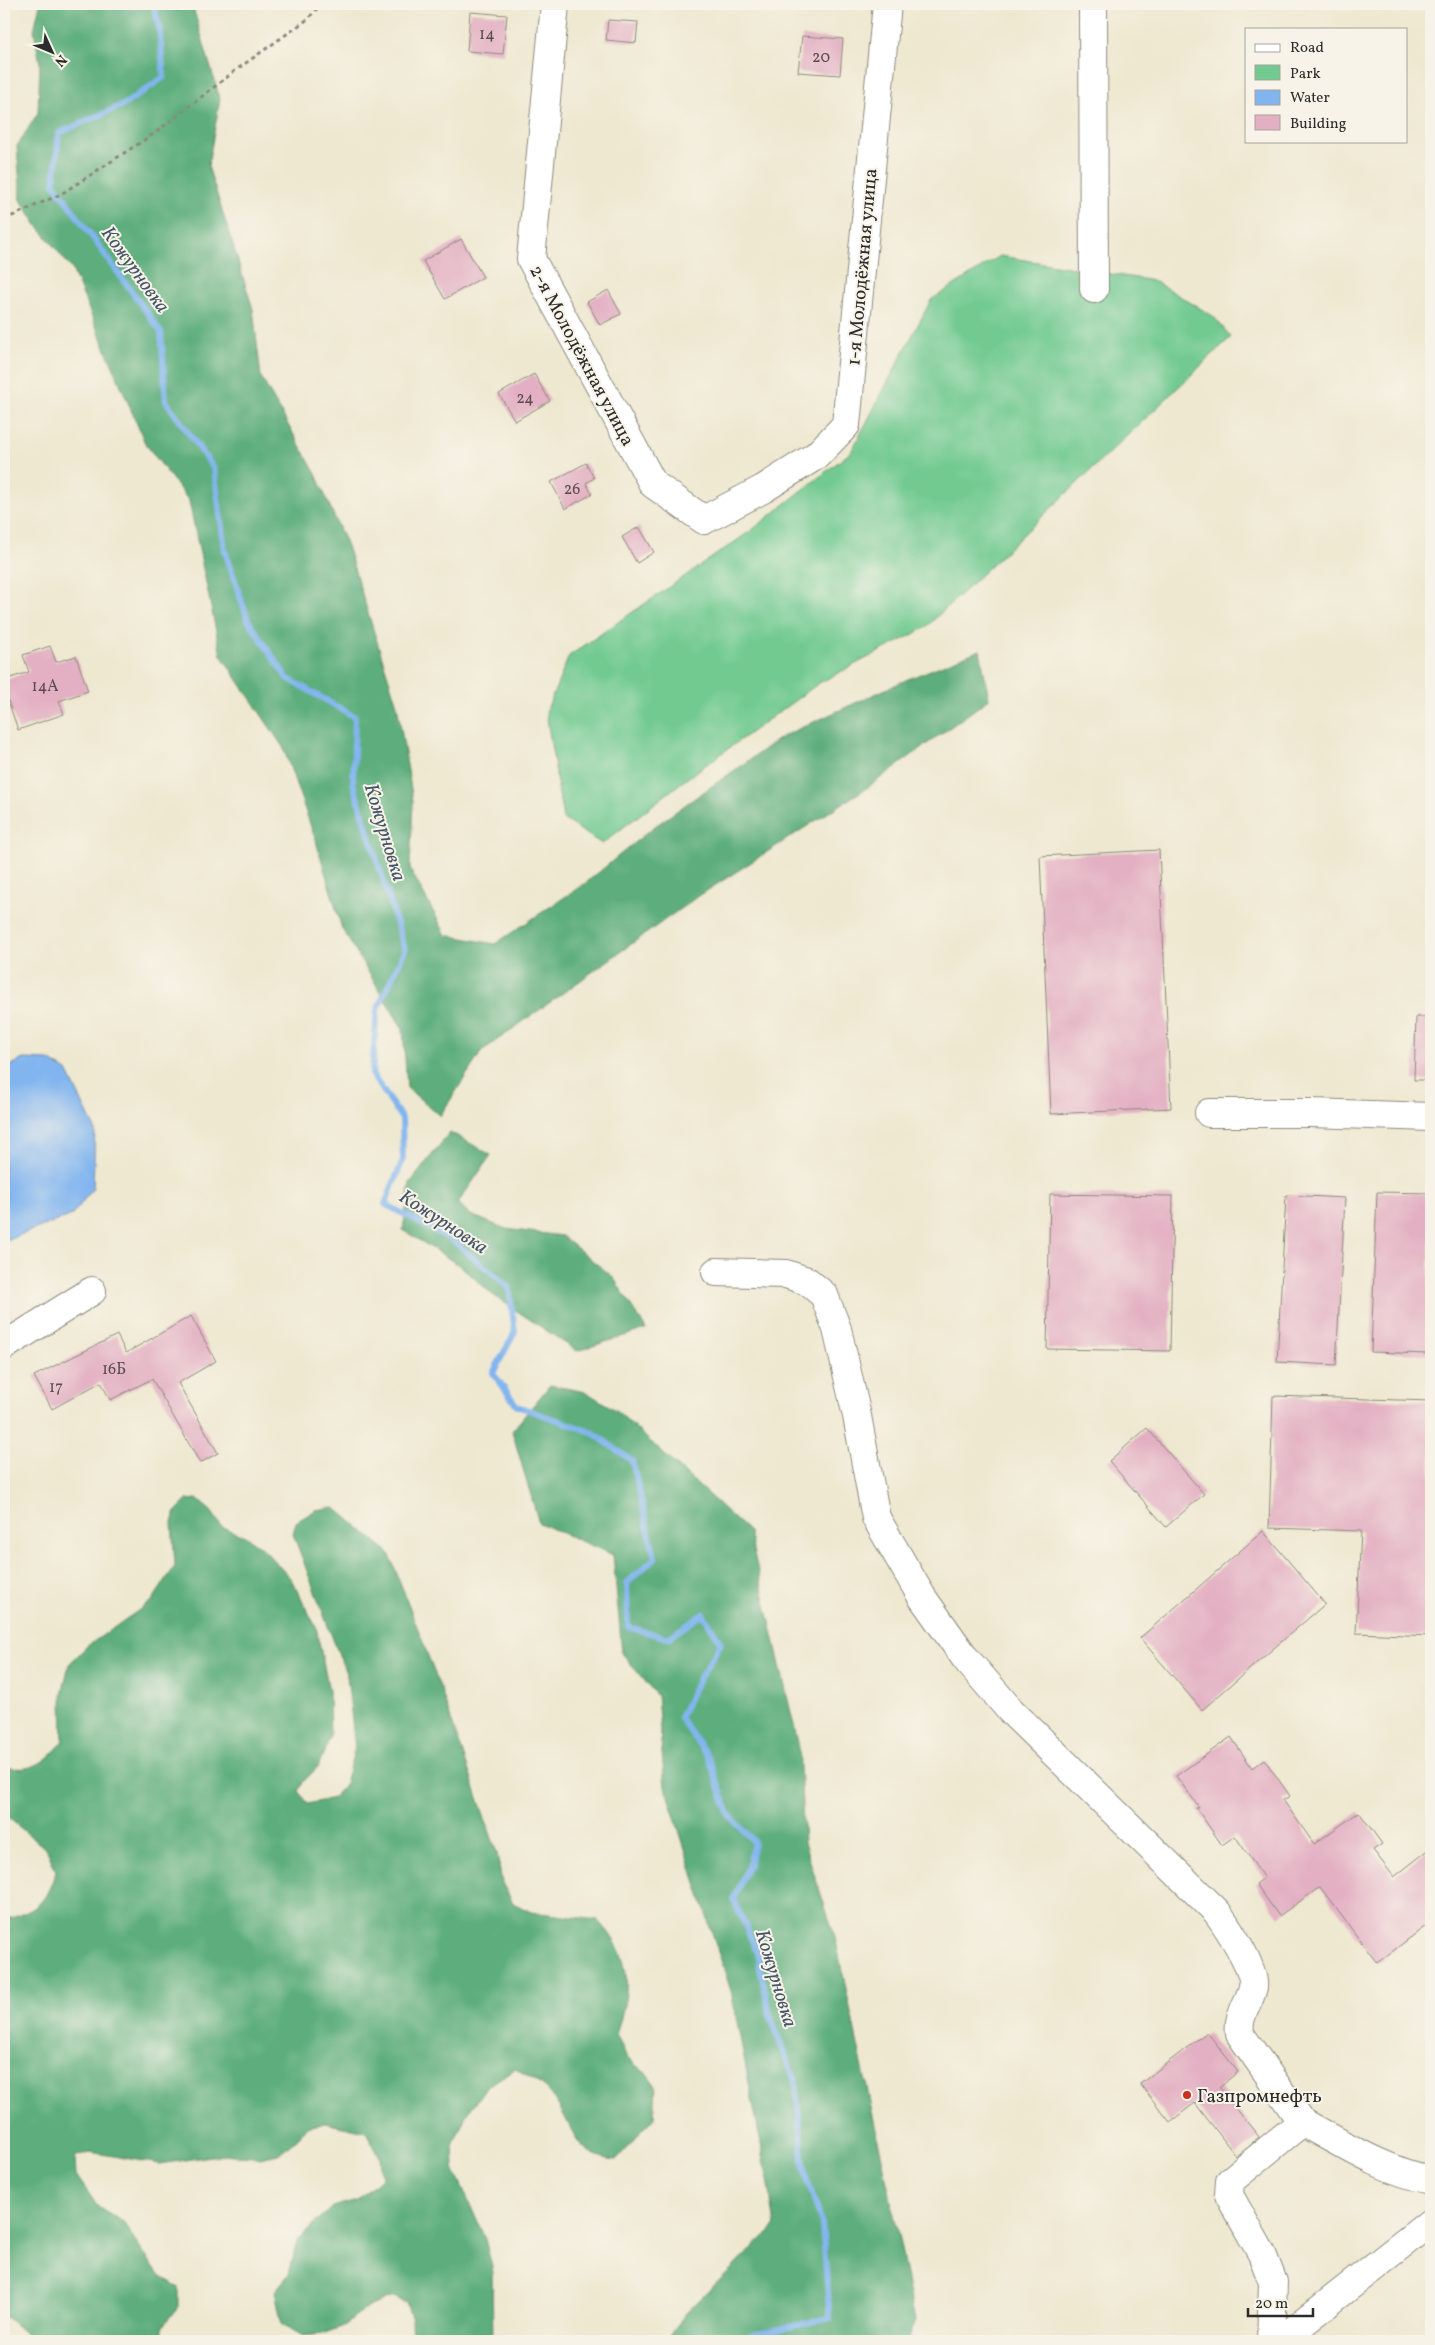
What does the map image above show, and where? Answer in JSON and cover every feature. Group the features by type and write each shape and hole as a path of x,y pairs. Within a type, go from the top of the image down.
{"main road":[{"name":"2-я Молодёжная улица","path":"555,4 531,259 653,484 704,520 764,489"},
{"name":"1-я Молодёжная улица","path":"764,489 817,455 846,425 887,4"},
{"path":"1093,4 1094,289"},
{"path":"1209,1113 1311,1113 1431,1117"},
{"path":"716,1272 786,1274 807,1281 824,1296 836,1329 857,1416 876,1518 922,1597 966,1659 1011,1711 1217,1912 1227,1926 1251,1972 1253,1986 1238,2023 1240,2034 1302,2122 1382,2164 1409,2176 1431,2180"},
{"path":"4,1346 92,1291"},
{"path":"1272,2341 1273,2282 1262,2254 1229,2195 1230,2181 1302,2122"},
{"path":"1280,2341 1431,2222"}],"path":[{"path":"4,217 8,218 61,194 155,133 308,19 321,4"}],"green space":[{"path":"40,4 192,4 220,99 208,166 253,309 261,377 316,474 347,546 397,705 413,801 410,869 446,935 495,944 587,882 651,829 783,736 908,679 980,650 989,699 868,787 694,899 482,1051 440,1116 407,1088 403,1029 342,929 316,841 283,747 221,655 189,501 145,443 72,269 36,224 21,200 17,146 38,113 40,63 34,30"},
{"path":"1000,256 1154,281 1213,316 1231,337 925,628 819,683 682,782 602,844 563,819 546,712 569,656 752,530 851,452 931,300"},
{"path":"450,1132 491,1155 458,1203 471,1215 506,1229 562,1236 613,1277 646,1329 577,1351 493,1295 462,1267 403,1230 410,1183"},
{"path":"550,1385 586,1392 617,1411 749,1532 799,1747 804,1843 835,1937 915,2321 907,2341 666,2341 685,2314 775,2226 769,2185 731,1991 665,1787 657,1696 622,1653 613,1555 539,1523 512,1431"},
{"path":"197,1499 211,1511 222,1527 245,1536 263,1549 291,1579 316,1627 329,1691 330,1737 318,1767 304,1781 298,1791 308,1804 333,1798 344,1786 355,1748 347,1676 293,1534 296,1522 316,1510 334,1507 389,1553 441,1690 497,1853 502,1883 513,1903 531,1912 598,1920 609,1933 623,1960 626,1973 625,2002 616,2033 627,2058 648,2075 656,2086 654,2118 616,2160 591,2153 583,2147 546,2089 515,2069 488,2086 466,2115 453,2146 454,2168 485,2239 492,2267 493,2341 413,2341 412,2320 406,2303 394,2297 368,2307 344,2326 322,2334 303,2336 282,2324 275,2291 289,2274 298,2240 332,2207 357,2200 382,2178 380,2157 366,2132 325,2123 310,2125 290,2146 278,2154 260,2158 224,2154 160,2164 90,2152 75,2158 76,2175 98,2207 125,2223 134,2240 159,2274 178,2287 178,2308 163,2325 163,2341 34,2341 6,2317 4,2318 4,1918 12,1918 27,1912 39,1904 44,1899 56,1871 47,1850 4,1814 4,1767 31,1767 44,1760 63,1742 62,1695 69,1664 86,1647 152,1601 175,1566 172,1523 175,1512 187,1500"}],"water":[{"path":"23,1059 49,1060 67,1071 95,1129 93,1188 72,1215 4,1241 4,1069"}],"building":[{"path":"470,12 507,15 503,54 467,51"},
{"path":"608,20 638,22 636,43 606,40"},
{"path":"802,36 843,39 840,75 798,72"},
{"path":"461,239 483,277 445,299 423,261"},
{"path":"608,290 621,314 600,325 587,302"},
{"path":"534,374 550,401 515,421 499,394"},
{"path":"586,463 594,478 586,483 592,494 565,509 551,482"},
{"path":"639,527 654,552 637,563 622,537"},
{"path":"50,646 56,662 76,656 88,691 59,701 64,714 18,730 4,689 4,680 29,672 23,655"},
{"path":"1159,850 1171,1108 1051,1114 1040,856"},
{"path":"1416,1017 1431,1017 1431,1080 1414,1080"},
{"path":"1377,1192 1431,1193 1427,1354 1371,1352"},
{"path":"1050,1194 1173,1196 1170,1351 1047,1349"},
{"path":"1286,1195 1345,1198 1336,1365 1277,1362"},
{"path":"191,1316 216,1361 178,1383 218,1453 200,1463 152,1379 110,1400 101,1382 52,1409 34,1376 117,1335 126,1353"},
{"path":"1273,1396 1431,1401 1431,1636 1356,1633 1361,1531 1269,1528"},
{"path":"1147,1428 1204,1494 1166,1527 1109,1461"},
{"path":"1263,1531 1325,1604 1202,1710 1140,1638"},
{"path":"1231,1737 1252,1768 1264,1759 1290,1796 1283,1800 1314,1844 1359,1812 1382,1844 1373,1850 1394,1877 1431,1848 1431,1922 1377,1963 1320,1887 1279,1916 1256,1884 1264,1878 1235,1836 1222,1845 1196,1808 1199,1807 1176,1776"},
{"name":"Газпромнефть","path":"1207,2032 1238,2072 1219,2087 1259,2137 1236,2156 1195,2103 1170,2122 1140,2084"}],"waterway":[{"name":"Кожурновка","path":"153,4 159,26 164,77 125,104 59,133 54,184 161,332 166,401 214,469 225,551 248,620 287,678 355,717 353,783 405,950 377,1010 372,1074 402,1119 403,1160 385,1204 452,1240 509,1287 515,1332 493,1373 517,1406 592,1432 632,1461 655,1558 627,1583 628,1627 668,1638 703,1614 721,1643 695,1686 680,1718 709,1758 729,1815 754,1842 749,1865 733,1899 756,1949 770,2015 796,2084 804,2169 822,2224 830,2318 726,2341"}],"place":[{"name":"Газпромнефть","path":"1187,2095"}]}
